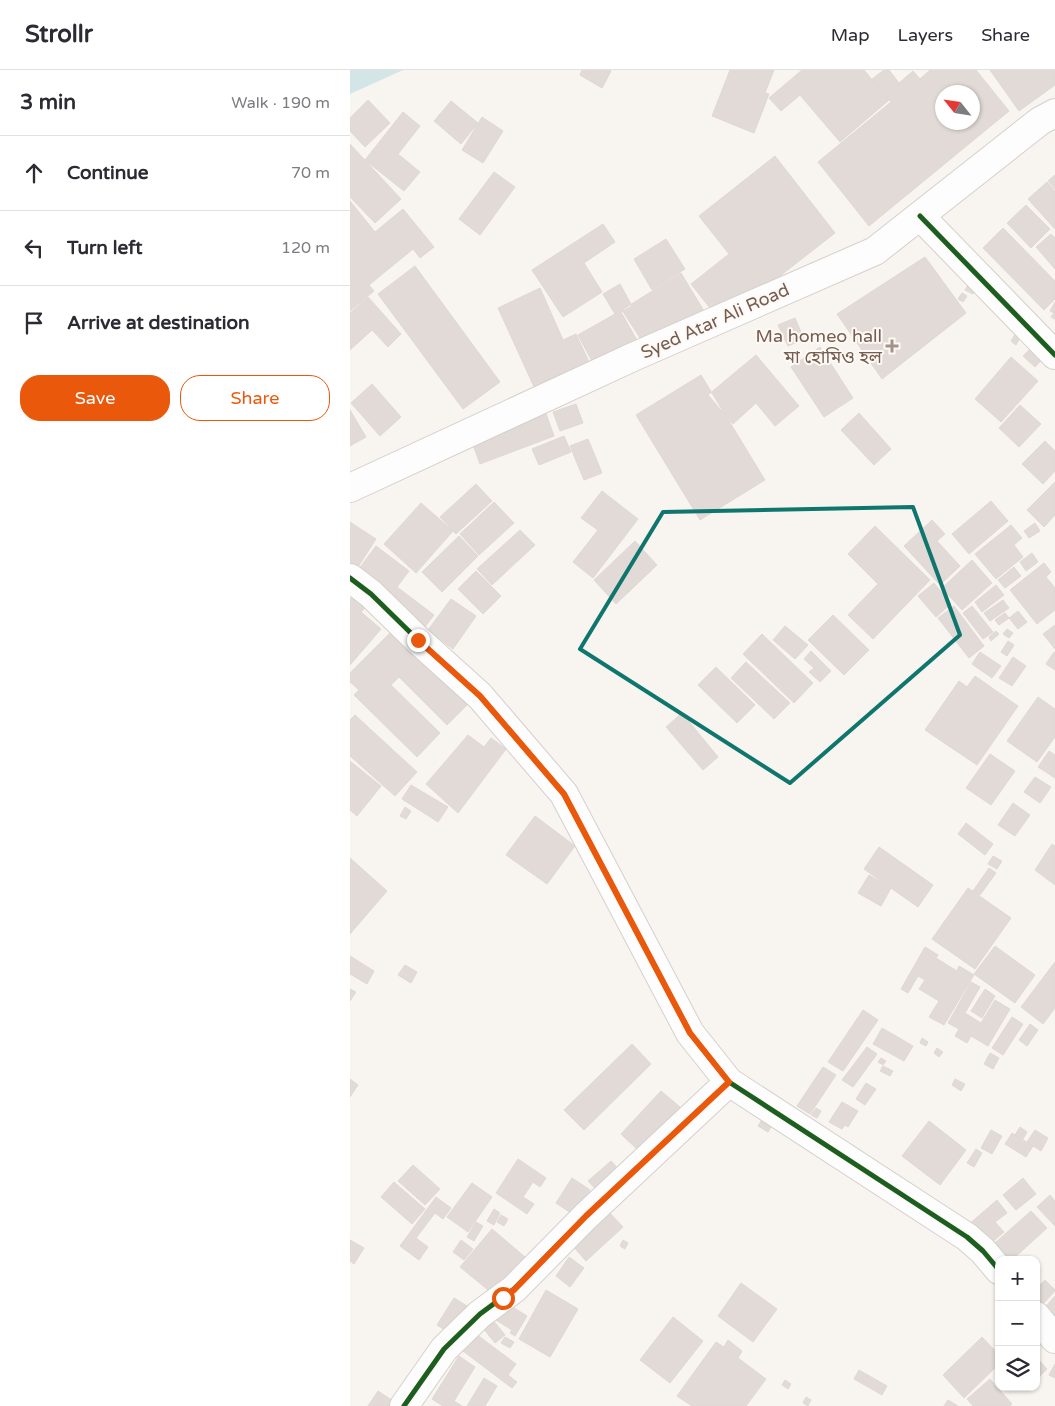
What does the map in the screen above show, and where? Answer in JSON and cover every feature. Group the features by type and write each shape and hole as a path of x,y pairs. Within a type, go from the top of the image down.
{"street":[{"name":"Syed Atar Ali Road","path":"350,488 633,357 875,251 1040,121 1055,113"},
{"path":"920,216 1055,355"},
{"path":"350,578 371,594 480,696 564,794 690,1033 729,1082 967,1237 983,1251 995,1265"},
{"path":"404,1406 444,1349 480,1314 514,1290 586,1216 729,1082"},
{"path":"1040,1321 1055,1339"}],"highlighted area":[{"path":"913,507 960,635 790,783 580,649 663,512"}],"shaded area":[{"path":"350,70 403,70 350,94"}],"building":[{"path":"582,70 611,71 602,88 580,75"},
{"path":"730,70 774,70 765,93 769,94 754,133 712,116"},
{"path":"802,70 864,70 889,100 840,142 800,95 781,111 769,98"},
{"path":"884,70 889,70 899,83 913,71 920,79 930,70 976,70 1009,111 869,226 818,162 891,102 872,79"},
{"path":"990,70 1055,70 1055,85 1019,111"},
{"path":"368,100 390,123 365,147 350,131 350,118"},
{"path":"451,101 478,123 461,144 434,121"},
{"path":"403,112 420,126 398,154 420,172 404,191 365,160"},
{"path":"482,117 503,131 483,163 462,150"},
{"path":"350,144 401,199 375,223 350,197"},
{"path":"775,156 835,233 721,322 691,284 729,254 699,216"},
{"path":"494,172 515,187 480,235 459,219"},
{"path":"1055,175 1055,189 1048,181"},
{"path":"1047,182 1055,191 1055,229 1028,199"},
{"path":"350,201 375,232 403,209 434,247 420,258 413,249 369,285 374,291 350,311"},
{"path":"1026,205 1050,229 1031,248 1007,223"},
{"path":"603,224 615,242 584,263 602,292 563,317 532,270"},
{"path":"1003,228 1055,281 1055,299 1044,310 983,248"},
{"path":"1051,234 1055,238 1055,269 1036,247"},
{"path":"666,239 685,269 652,290 634,259"},
{"name":"Ma homeo hall মা হোমিও হল","path":"925,257 966,313 882,379 837,314"},
{"path":"415,266 500,382 463,409 378,294"},
{"path":"681,273 707,316 649,352 622,310"},
{"path":"970,282 977,286 973,294 965,290"},
{"path":"620,284 632,306 621,312 638,342 595,367 578,335 615,314 603,294"},
{"path":"540,288 563,340 576,334 590,364 535,389 498,308"},
{"path":"962,293 967,296 963,302 958,299"},
{"path":"368,297 401,334 388,347 372,330 350,350 350,313"},
{"path":"1055,302 1055,319 1051,317 1054,313 1050,311"},
{"path":"795,318 804,339 788,346 778,325"},
{"path":"1016,333 1021,336 1016,345 1011,341"},
{"path":"1039,340 1050,351 1035,367 1023,356"},
{"path":"820,347 853,398 824,417 791,367"},
{"path":"756,355 799,406 775,426 756,403 733,424 708,395"},
{"path":"1011,357 1038,381 1001,422 975,399"},
{"path":"701,375 765,480 700,520 636,415"},
{"path":"372,384 401,417 380,436 351,403"},
{"path":"576,404 583,423 560,431 553,412"},
{"path":"1020,405 1041,424 1019,447 999,428"},
{"path":"350,410 366,437 350,446"},
{"path":"545,411 554,436 480,464 471,439"},
{"path":"859,413 891,449 874,465 841,430"},
{"path":"564,436 571,452 539,465 532,449"},
{"path":"588,439 602,473 584,480 570,446"},
{"path":"1045,441 1055,451 1055,471 1043,484 1022,464"},
{"path":"1055,482 1055,515 1044,527 1027,510"},
{"path":"476,484 492,501 456,534 440,517"},
{"path":"602,491 638,519 593,578 573,562 598,530 581,518"},
{"path":"991,501 1008,521 969,554 952,534"},
{"path":"494,502 514,523 479,555 460,534"},
{"path":"421,503 453,531 416,573 384,544"},
{"path":"932,520 945,534 937,541 960,566 940,585 904,546"},
{"path":"350,522 376,539 356,570 350,565"},
{"path":"1035,523 1040,531 1029,538 1024,531"},
{"path":"1011,525 1022,538 1014,545 1023,557 996,579 975,554"},
{"path":"875,526 930,580 873,639 848,615 878,584 848,554"},
{"path":"520,530 535,545 492,585 477,569"},
{"path":"459,536 478,556 442,592 422,572"},
{"path":"635,541 657,565 616,604 594,580"},
{"path":"376,546 409,571 397,587 434,615 424,628 355,574"},
{"path":"1032,553 1038,562 1026,571 1020,562"},
{"path":"972,560 992,583 962,610 942,588"},
{"path":"1044,563 1051,572 1046,577 1055,588 1055,610 1037,624 1010,590"},
{"path":"1014,567 1021,576 1005,588 998,580"},
{"path":"476,571 501,596 483,614 458,589"},
{"path":"934,583 951,604 936,617 918,596"},
{"path":"996,585 1004,595 982,612 975,602"},
{"path":"353,596 366,607 361,612 381,629 350,665 350,599"},
{"path":"451,599 476,616 453,649 428,630"},
{"path":"1003,600 1009,608 990,621 984,613"},
{"path":"954,606 984,646 969,658 938,618"},
{"path":"972,606 993,632 983,639 963,613"},
{"path":"1018,611 1027,622 1018,629 1009,618"},
{"path":"1005,613 1009,618 999,625 995,620"},
{"path":"833,615 869,650 844,675 808,640"},
{"path":"1055,625 1055,649 1043,634"},
{"path":"785,626 808,645 795,659 773,640"},
{"path":"1007,629 1013,633 1009,638 1003,634"},
{"path":"392,631 467,705 447,725 399,677 391,685 440,733 417,757 354,695 359,690 350,682 350,673"},
{"path":"996,631 999,634 991,641 989,637"},
{"path":"762,634 813,683 794,703 743,654"},
{"path":"1008,641 1014,645 1007,656 1001,652"},
{"path":"811,651 831,671 820,682 809,672 814,668 804,659"},
{"path":"980,652 1001,666 992,678 972,664"},
{"path":"1055,653 1055,670 1046,664"},
{"path":"1013,657 1026,666 1012,686 999,678"},
{"path":"746,662 790,703 774,719 731,678"},
{"path":"716,667 755,705 737,723 698,685"},
{"path":"975,676 1018,706 977,765 925,730 959,681 967,687"},
{"path":"1038,697 1055,709 1055,737 1037,762 1007,741"},
{"path":"682,713 718,757 703,770 666,727"},
{"path":"355,715 417,772 395,796 350,756 350,720"},
{"path":"468,735 484,747 491,738 506,749 458,813 426,784"},
{"path":"1049,751 1055,755 1055,778 1038,767"},
{"path":"990,754 1015,771 991,805 966,788"},
{"path":"350,761 381,786 357,816 350,810"},
{"path":"1035,777 1051,787 1040,803 1024,792"},
{"path":"411,785 448,807 438,822 402,799"},
{"path":"1013,803 1030,815 1015,836 998,825"},
{"path":"405,807 411,811 406,819 400,816"},
{"path":"535,816 575,846 547,884 506,855"},
{"path":"966,823 993,844 985,855 958,834"},
{"path":"1052,844 1055,846 1055,885 1035,870"},
{"path":"879,847 933,885 918,907 864,869"},
{"path":"993,856 1002,861 997,869 988,864"},
{"path":"350,858 387,891 350,934"},
{"path":"989,868 996,873 980,895 973,891"},
{"path":"869,875 891,888 881,906 858,893"},
{"path":"968,888 1011,918 975,969 932,939"},
{"path":"995,946 1035,975 1015,1003 974,974"},
{"path":"925,947 938,955 936,958 957,971 959,966 974,975 944,1025 929,1017 939,1001 919,989 925,980 918,976 908,993 901,989"},
{"path":"350,956 374,971 367,984 350,974"},
{"path":"1055,962 1055,1008 1043,1024 1021,1007"},
{"path":"405,965 417,972 411,983 398,975"},
{"path":"971,982 980,987 965,1013 981,1023 995,1000 1010,1009 988,1046 971,1036 967,1043 955,1036 959,1029 948,1023"},
{"path":"350,989 356,992 350,1001"},
{"path":"985,989 995,996 982,1018 971,1011"},
{"path":"863,1010 878,1020 843,1071 828,1062"},
{"path":"1012,1017 1023,1024 1003,1055 992,1048"},
{"path":"1030,1024 1038,1030 1027,1046 1019,1040"},
{"path":"882,1028 913,1046 904,1061 873,1044"},
{"path":"922,1038 928,1042 926,1046 920,1043"},
{"path":"632,1044 651,1064 584,1130 564,1110"},
{"path":"867,1047 877,1054 853,1087 842,1080"},
{"path":"937,1048 943,1052 939,1057 934,1053"},
{"path":"990,1053 999,1058 993,1069 984,1064"},
{"path":"881,1058 886,1061 883,1065 878,1062"},
{"path":"883,1066 893,1071 890,1076 880,1071"},
{"path":"823,1067 836,1075 810,1114 797,1106"},
{"path":"350,1079 358,1085 350,1097"},
{"path":"955,1079 965,1084 961,1091 952,1085"},
{"path":"866,1083 876,1089 865,1105 856,1099"},
{"path":"661,1091 680,1107 639,1151 621,1134"},
{"path":"842,1102 858,1111 848,1127 845,1125 842,1129 829,1122"},
{"path":"816,1108 821,1111 817,1118 811,1115"},
{"path":"763,1118 772,1125 768,1132 758,1126"},
{"path":"929,1121 966,1150 940,1185 902,1156"},
{"path":"1020,1127 1027,1132 1023,1139 1015,1135"},
{"path":"991,1130 1002,1136 992,1154 981,1148"},
{"path":"1035,1130 1048,1138 1041,1151 1027,1142"},
{"path":"1012,1133 1033,1146 1026,1157 1005,1144"},
{"path":"976,1149 982,1153 974,1167 967,1163"},
{"path":"518,1159 546,1178 540,1187 533,1182 523,1197 534,1204 527,1214 496,1193"},
{"path":"611,1161 623,1174 601,1195 588,1181"},
{"path":"413,1165 440,1189 425,1205 398,1181"},
{"path":"572,1178 590,1190 574,1215 556,1203"},
{"path":"1023,1178 1036,1194 1016,1210 1003,1195"},
{"path":"394,1182 425,1209 412,1224 381,1197"},
{"path":"472,1183 492,1197 468,1232 447,1217"},
{"path":"1050,1195 1055,1201 1055,1226 1037,1207"},
{"path":"436,1197 451,1208 443,1219 435,1213 416,1238 428,1247 419,1260 400,1246"},
{"path":"997,1200 1007,1213 995,1222 1004,1232 985,1248 967,1226"},
{"path":"494,1209 500,1213 494,1225 487,1221"},
{"path":"607,1210 623,1227 586,1261 571,1244"},
{"path":"1031,1211 1047,1228 1016,1256 995,1257 987,1250"},
{"path":"501,1215 508,1219 504,1226 497,1222"},
{"path":"476,1222 483,1226 474,1241 467,1237"},
{"path":"492,1229 525,1257 493,1294 460,1267"},
{"path":"350,1240 364,1248 354,1264 350,1261"},
{"path":"461,1240 473,1249 464,1260 453,1252"},
{"path":"623,1240 628,1243 625,1249 620,1246"},
{"path":"569,1257 584,1268 570,1287 556,1276"},
{"path":"1045,1280 1055,1290 1043,1304 1040,1301 1040,1285"},
{"path":"741,1283 777,1309 753,1342 718,1316"},
{"path":"546,1290 578,1309 550,1357 519,1339"},
{"path":"1055,1296 1055,1328 1040,1313"},
{"path":"454,1298 467,1306 450,1333 437,1325"},
{"path":"501,1300 527,1316 515,1336 510,1333 512,1330 491,1317"},
{"path":"488,1314 505,1335 495,1343 478,1322"},
{"path":"673,1317 703,1341 670,1383 640,1360"},
{"path":"472,1331 516,1364 508,1375 517,1382 512,1388 459,1348"},
{"path":"505,1337 514,1342 510,1348 501,1343"},
{"path":"982,1337 995,1351 995,1368 964,1398 943,1375"},
{"path":"728,1340 742,1351 738,1358 766,1379 746,1406 692,1406 677,1396 716,1342 724,1347"},
{"path":"459,1356 475,1367 454,1401 462,1406 443,1406 432,1399"},
{"path":"1040,1361 1047,1369 1040,1376"},
{"path":"1055,1364 1055,1378 1049,1375"},
{"path":"859,1370 887,1386 882,1395 854,1379"},
{"path":"484,1378 497,1386 485,1406 467,1406"},
{"path":"990,1379 995,1385 995,1391 1001,1391 1012,1404 1010,1406 973,1406 967,1399"},
{"path":"785,1380 791,1384 788,1389 782,1385"},
{"path":"378,1391 396,1403 394,1406 368,1406"},
{"path":"806,1397 811,1400 808,1406 803,1403"},
{"path":"948,1400 958,1406 944,1406"}],"cycle path":[{"path":"920,216 1055,355"},
{"path":"350,578 371,594 480,696 564,794 690,1033 729,1082 967,1237 983,1251 995,1265"},
{"path":"404,1406 444,1349 480,1314 514,1289 586,1216 729,1082"}],"place":[{"name":"Ma homeo hall মা হোমিও হল","path":"892,346"}],"route":[{"path":"418,640 480,696 564,794 690,1033 729,1082 586,1216 514,1290 503,1298"}]}
